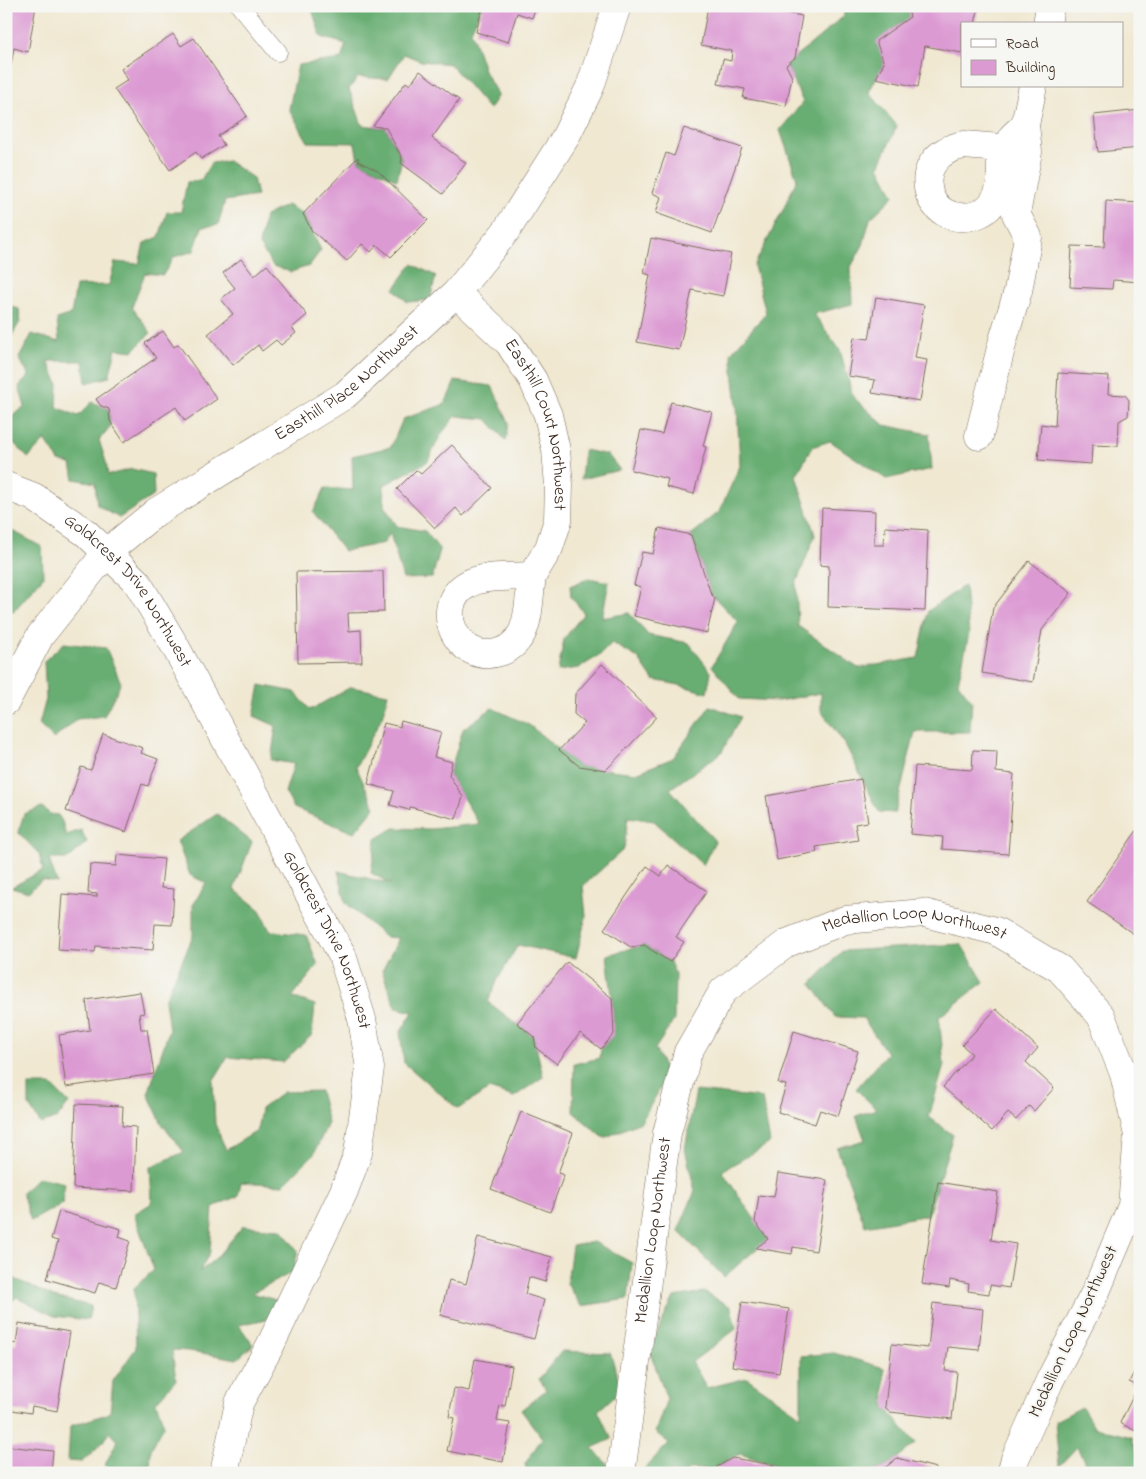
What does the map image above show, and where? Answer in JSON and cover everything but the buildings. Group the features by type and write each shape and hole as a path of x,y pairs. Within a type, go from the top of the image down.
{"street":[{"name":"Easthill Place Northwest","path":"6,701 40,636 107,552 156,512 345,395 456,293 506,231 565,138 590,87 617,6"},
{"path":"1046,22 1050,6"},
{"path":"979,436 1003,340 1018,292 1028,237 1016,214 1028,152 1025,125 1033,88"},
{"path":"1000,148 1025,125"},
{"name":"Easthill Court Northwest","path":"456,293 509,343 533,380 548,416 556,450 559,485 558,520 549,548 532,576"},
{"name":"Goldcrest Drive Northwest","path":"6,486 34,497 86,533 137,582 175,646 342,955 362,1019 370,1068 358,1153 344,1191 274,1338 239,1403 224,1473"},
{"name":"Medallion Loop Northwest","path":"620,1473 667,1133 688,1052 723,991 787,943 845,920 924,913 996,930 1060,969 1101,1016 1124,1074 1138,1135 1132,1206 1097,1289 1050,1380 1015,1459 1011,1473"}],"lane":[{"path":"240,6 278,52"}],"green space":[{"path":"311,6 482,6 471,31 485,73 498,95 489,109 450,64 421,61 404,54 388,79 358,77 349,89 362,125 386,128 402,158 397,180 358,161 355,143 308,142 289,109 298,65 341,59 346,44 321,37"},
{"path":"843,6 907,6 910,17 877,41 884,63 869,92 897,126 879,166 894,196 870,219 863,245 851,267 852,304 814,314 840,350 853,397 884,425 929,434 932,469 886,479 830,441 812,447 796,476 815,535 796,584 798,626 858,668 918,658 928,611 965,585 969,634 958,683 972,701 970,732 915,732 895,813 879,812 845,744 821,711 821,693 778,701 739,699 712,666 738,622 711,594 691,535 719,512 740,466 737,406 731,353 766,313 754,266 797,179 780,130 803,102 786,65 844,16"},
{"path":"228,161 253,178 257,196 225,201 218,225 202,227 194,251 174,257 163,275 145,273 132,307 151,333 133,351 116,349 109,377 86,383 83,361 48,361 58,384 57,407 78,416 92,402 109,409 110,427 99,440 108,475 132,469 153,474 154,495 119,518 97,505 95,483 74,479 71,464 59,461 45,440 28,458 11,440 13,415 25,407 19,386 29,376 19,358 32,334 59,342 57,319 71,314 76,286 109,285 115,262 139,264 144,243 159,237 167,212 181,212 187,182 201,180 211,163"},
{"path":"287,205 303,214 321,250 309,266 291,272 273,266 259,245 265,216"},
{"path":"412,264 436,276 430,300 407,302 394,289"},
{"path":"6,305 19,309 20,322 9,340 6,340"},
{"path":"455,381 492,386 509,423 506,441 487,419 456,416 442,433 427,462 384,485 384,506 397,526 425,531 440,550 432,578 403,579 390,533 384,543 344,551 313,512 325,488 353,490 352,456 391,447 403,419 445,404"},
{"path":"584,450 608,455 620,470 581,479"},
{"path":"13,531 42,547 43,577 14,611 6,610 6,532"},
{"path":"589,578 609,582 602,618 629,613 648,635 689,643 711,672 707,693 653,680 638,658 612,643 600,655 579,668 558,671 564,639 584,613 571,597 570,586"},
{"path":"64,643 106,648 121,683 104,716 77,719 54,739 39,725 46,699 44,661"},
{"path":"260,685 295,692 310,710 351,687 388,694 382,717 356,767 375,807 354,833 294,808 285,792 294,764 271,760 276,726 254,716"},
{"path":"710,706 741,717 721,753 670,789 715,841 703,865 654,821 628,817 624,849 583,886 586,916 576,958 518,945 498,979 488,1002 534,1037 543,1077 514,1097 489,1089 458,1109 404,1063 400,1033 413,1012 396,1008 382,971 399,938 385,937 346,903 338,871 391,884 371,873 376,839 394,828 431,829 479,824 449,775 463,729 492,708 529,725 579,766 636,773 673,758"},
{"path":"42,807 50,814 58,815 66,835 81,830 87,842 68,859 49,859 57,883 42,880 28,892 12,887 43,870 39,854 18,832 24,814"},
{"path":"217,814 252,842 234,889 260,910 270,931 306,935 318,965 292,997 315,1005 312,1035 283,1062 228,1057 213,1081 215,1124 226,1150 257,1131 261,1109 283,1092 320,1091 328,1123 314,1154 283,1185 241,1182 238,1196 213,1207 210,1252 199,1272 216,1258 243,1226 281,1229 298,1251 293,1272 252,1293 279,1301 271,1318 239,1325 253,1345 237,1359 172,1350 176,1380 156,1402 164,1425 151,1449 150,1473 116,1473 105,1465 117,1441 109,1432 102,1443 82,1462 68,1461 70,1426 110,1413 113,1381 136,1348 134,1288 154,1270 134,1214 152,1203 150,1167 184,1152 162,1124 148,1094 169,1030 165,1000 193,936 193,905 206,883 190,875 177,841"},
{"path":"961,944 984,982 939,1017 944,1065 929,1117 953,1135 928,1215 865,1226 837,1148 865,1140 856,1116 876,1109 856,1089 887,1053 863,1018 835,1017 811,984 842,951"},
{"path":"644,945 670,962 675,974 674,1020 655,1049 668,1075 641,1122 604,1138 573,1112 574,1064 600,1058 601,1049 614,1034 607,955"},
{"path":"29,1085 51,1085 69,1103 57,1118 41,1124 29,1106"},
{"path":"696,1091 762,1098 770,1143 722,1171 768,1239 724,1277 678,1231 695,1191 685,1149"},
{"path":"38,1177 65,1183 62,1204 31,1221 22,1193"},
{"path":"594,1242 632,1263 628,1299 581,1306 567,1283 572,1246"},
{"path":"11,1277 54,1297 91,1306 88,1320 54,1316 17,1297 6,1307 6,1282"},
{"path":"704,1292 731,1307 736,1329 692,1362 707,1388 747,1378 801,1416 801,1356 834,1353 884,1368 885,1407 916,1443 886,1467 869,1473 800,1473 740,1454 712,1469 689,1469 686,1473 642,1473 669,1443 655,1432 667,1399 649,1349 674,1297"},
{"path":"562,1351 610,1353 622,1389 598,1411 612,1439 592,1448 609,1466 606,1473 527,1473 525,1464 542,1438 521,1410 546,1390 539,1379"},
{"path":"1082,1407 1095,1428 1132,1437 1140,1463 1140,1473 1089,1471 1077,1447 1059,1466 1055,1421"}]}
